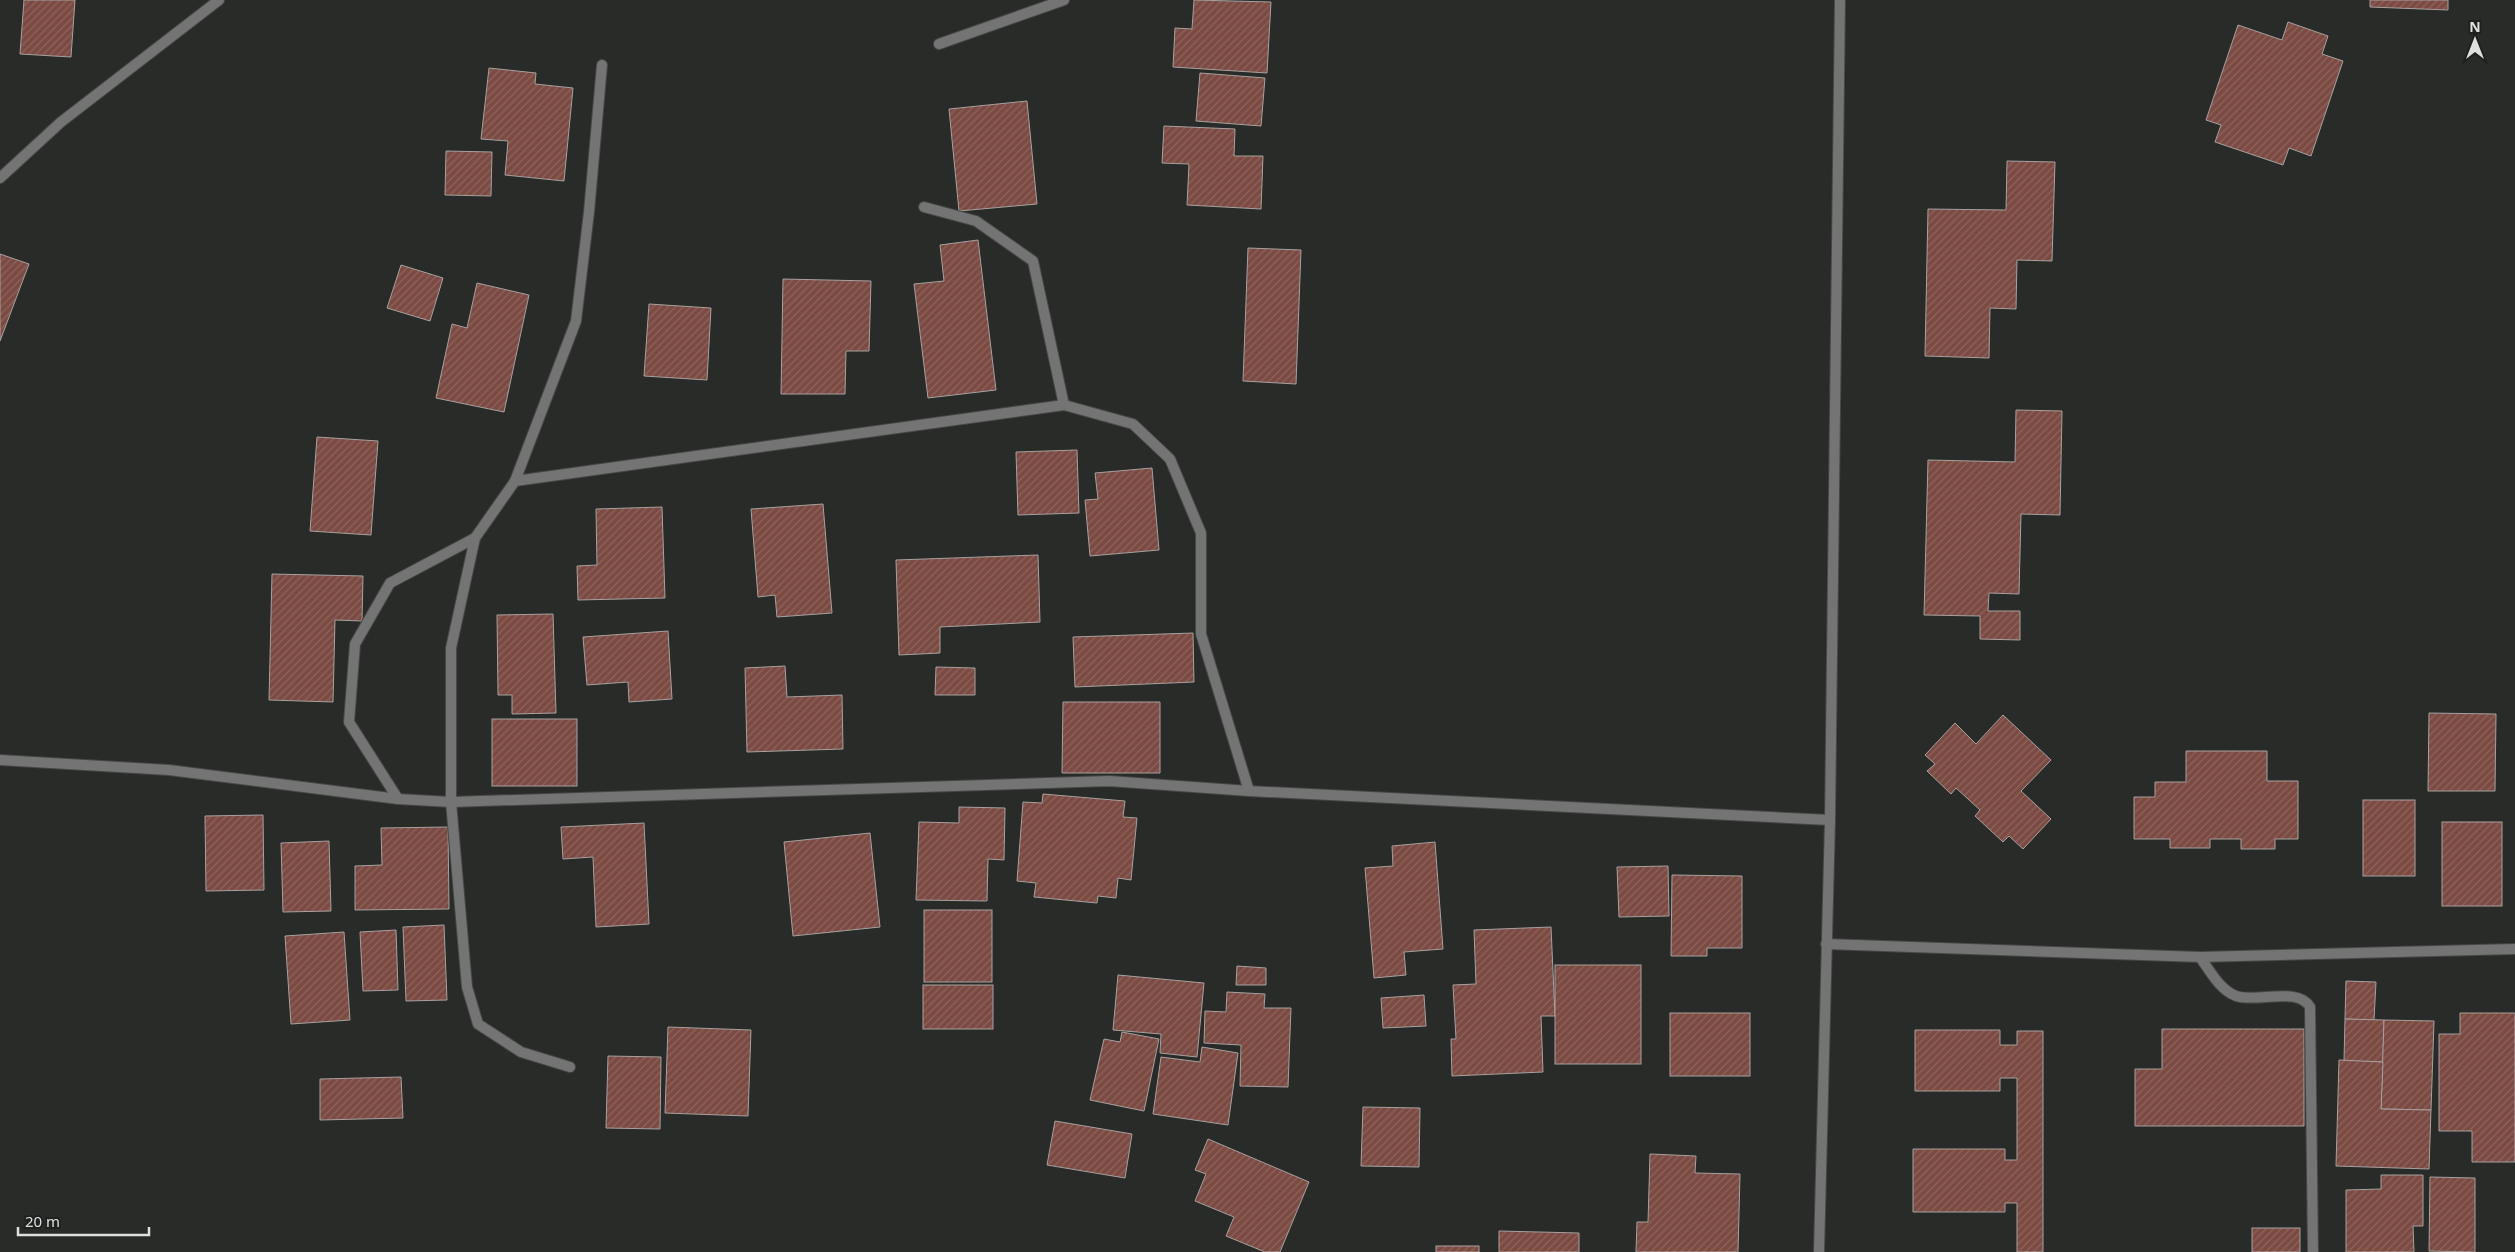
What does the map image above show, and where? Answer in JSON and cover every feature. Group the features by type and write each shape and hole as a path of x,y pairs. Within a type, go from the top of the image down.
{"street":[{"path":"0,178 61,122 219,0"},
{"path":"939,44 1064,0"},
{"path":"1819,1252 1830,820 1840,0"},
{"path":"570,1067 521,1052 478,1024 467,987 451,802 451,648 476,538 515,481 576,321 589,212 602,65"},
{"path":"924,207 976,221 1033,261 1064,404"},
{"path":"515,481 1064,404 1133,424 1170,459 1201,532 1201,634 1249,791"},
{"path":"398,799 349,722 355,644 390,583 476,538"},
{"path":"0,760 29,760 169,770 398,799 451,802 1109,781 1249,791 1830,820"},
{"path":"1826,944 2200,957 2515,949"},
{"path":"2200,957 2223,988 2237,997 2297,997 2307,1002 2310,1007 2313,1252"}],"building":[{"path":"24,0 75,0 71,57 20,54"},
{"path":"1194,0 1271,2 1267,73 1173,67 1175,28 1192,29"},
{"path":"2370,0 2448,0 2448,10 2370,7"},
{"path":"2288,22 2328,36 2322,54 2343,61 2311,156 2289,148 2283,165 2215,142 2221,125 2206,120 2238,25 2282,40"},
{"path":"489,68 536,73 535,84 573,88 564,181 505,175 508,141 481,139"},
{"path":"1200,73 1265,78 1261,126 1196,121"},
{"path":"1027,101 1037,204 959,211 949,109"},
{"path":"1164,126 1235,129 1234,156 1263,156 1261,209 1187,205 1189,164 1162,163"},
{"path":"446,151 492,152 491,196 445,195"},
{"path":"2007,161 2055,162 2052,261 2017,260 2016,309 1990,308 1989,358 1925,356 1928,209 2006,210"},
{"path":"978,240 996,390 928,398 914,284 944,281 940,245"},
{"path":"1248,248 1301,250 1296,384 1243,381"},
{"path":"0,254 29,264 0,341"},
{"path":"401,265 443,278 430,321 387,308"},
{"path":"783,279 871,281 869,351 846,351 845,394 781,394"},
{"path":"477,283 529,295 504,412 436,398 452,324 467,328"},
{"path":"649,304 711,308 707,380 644,376"},
{"path":"2016,410 2062,411 2060,515 2021,514 2019,594 1989,593 1988,611 2020,611 2020,640 1980,639 1980,616 1924,615 1928,460 2015,462"},
{"path":"317,437 378,441 371,535 310,531"},
{"path":"1077,450 1079,513 1018,515 1016,452"},
{"path":"1152,468 1159,550 1090,556 1085,500 1098,499 1095,473"},
{"path":"823,504 832,613 777,617 775,595 758,597 751,509"},
{"path":"662,507 665,598 578,600 577,566 597,565 596,509"},
{"path":"1038,555 1040,622 940,627 940,653 899,655 896,560"},
{"path":"272,574 363,576 362,621 335,620 333,702 269,700"},
{"path":"553,614 556,713 512,714 512,695 498,695 497,615"},
{"path":"668,631 672,699 629,702 628,682 587,685 583,637"},
{"path":"1193,633 1194,682 1075,687 1073,637"},
{"path":"785,666 787,697 842,695 843,749 747,752 745,668"},
{"path":"936,667 975,668 975,695 935,695"},
{"path":"1063,702 1160,702 1160,773 1062,773"},
{"path":"2429,713 2496,714 2495,791 2428,791"},
{"path":"2003,715 2051,760 2021,791 2051,819 2023,849 2009,836 2003,842 1975,816 1980,810 1956,788 1951,794 1927,771 1935,764 1925,755 1955,723 1976,744"},
{"path":"492,719 577,719 577,786 492,786"},
{"path":"2186,751 2267,751 2267,781 2298,781 2298,839 2275,839 2275,849 2241,849 2241,839 2210,839 2210,848 2170,848 2170,839 2134,839 2134,797 2155,797 2155,782 2186,782"},
{"path":"1043,794 1125,801 1123,817 1137,818 1131,880 1118,878 1116,898 1098,896 1097,903 1034,897 1036,883 1017,881 1023,802 1042,803"},
{"path":"2363,800 2415,800 2415,876 2363,876"},
{"path":"959,807 1005,808 1004,860 988,859 987,901 916,900 919,822 959,823"},
{"path":"263,815 264,890 206,891 205,816"},
{"path":"2442,822 2502,822 2502,906 2442,906"},
{"path":"644,823 649,924 596,927 593,857 563,859 561,827"},
{"path":"448,827 449,909 355,910 355,866 382,865 381,828"},
{"path":"870,833 880,927 793,936 784,842"},
{"path":"329,841 331,911 283,912 281,843"},
{"path":"1435,842 1443,949 1404,952 1406,975 1374,978 1365,868 1393,866 1392,846"},
{"path":"1668,866 1669,916 1619,917 1617,867"},
{"path":"1672,875 1742,876 1742,948 1707,948 1707,956 1671,956"},
{"path":"924,910 992,910 992,982 924,982"},
{"path":"444,925 447,1000 406,1001 403,927"},
{"path":"1551,927 1555,1016 1541,1016 1543,1072 1452,1076 1451,1039 1456,1039 1453,985 1476,984 1474,930"},
{"path":"396,930 398,990 363,991 360,932"},
{"path":"344,932 350,1020 291,1024 285,936"},
{"path":"1555,965 1641,965 1641,1064 1555,1064"},
{"path":"1237,966 1266,968 1266,985 1236,985"},
{"path":"1118,975 1204,983 1197,1057 1160,1053 1161,1034 1113,1030"},
{"path":"2346,981 2376,982 2374,1020 2345,1019"},
{"path":"923,985 993,985 993,1029 923,1029"},
{"path":"1227,992 1265,994 1264,1008 1291,1008 1288,1087 1240,1086 1241,1045 1204,1043 1205,1011 1226,1012"},
{"path":"1424,995 1426,1026 1383,1028 1381,998"},
{"path":"1670,1013 1750,1013 1750,1076 1670,1076"},
{"path":"2460,1013 2515,1013 2515,1162 2472,1162 2472,1131 2439,1131 2439,1034 2460,1034"},
{"path":"2345,1019 2384,1020 2383,1062 2344,1061"},
{"path":"2384,1020 2434,1021 2431,1110 2381,1109"},
{"path":"668,1027 751,1030 748,1116 665,1113"},
{"path":"2162,1029 2304,1029 2304,1126 2135,1126 2135,1069 2162,1069"},
{"path":"1915,1030 2000,1030 2000,1045 2017,1045 2017,1031 2043,1031 2043,1252 2017,1252 2017,1203 2005,1203 2005,1212 1913,1212 1913,1149 2005,1149 2005,1160 2017,1160 2017,1078 2000,1078 2000,1091 1915,1091"},
{"path":"1122,1032 1159,1039 1144,1111 1090,1100 1104,1039 1120,1042"},
{"path":"1202,1047 1238,1053 1228,1125 1153,1114 1161,1057 1200,1062"},
{"path":"608,1056 661,1057 660,1129 606,1128"},
{"path":"2339,1060 2383,1062 2381,1109 2431,1110 2429,1169 2336,1166"},
{"path":"401,1077 403,1118 320,1120 320,1079"},
{"path":"1363,1107 1420,1108 1419,1167 1361,1166"},
{"path":"1055,1121 1132,1134 1125,1178 1047,1165"},
{"path":"1208,1139 1309,1182 1280,1252 1265,1252 1226,1236 1234,1217 1195,1201 1206,1174 1195,1170"},
{"path":"1650,1154 1696,1156 1695,1173 1740,1174 1738,1252 1636,1252 1637,1222 1648,1222"},
{"path":"2381,1175 2423,1175 2423,1226 2413,1226 2414,1252 2346,1252 2346,1190 2381,1189"},
{"path":"2430,1177 2475,1178 2475,1252 2429,1251"},
{"path":"2252,1228 2300,1228 2300,1252 2252,1252"},
{"path":"1499,1231 1579,1233 1579,1252 1499,1252"},
{"path":"1436,1246 1479,1246 1479,1252 1436,1252"}]}
